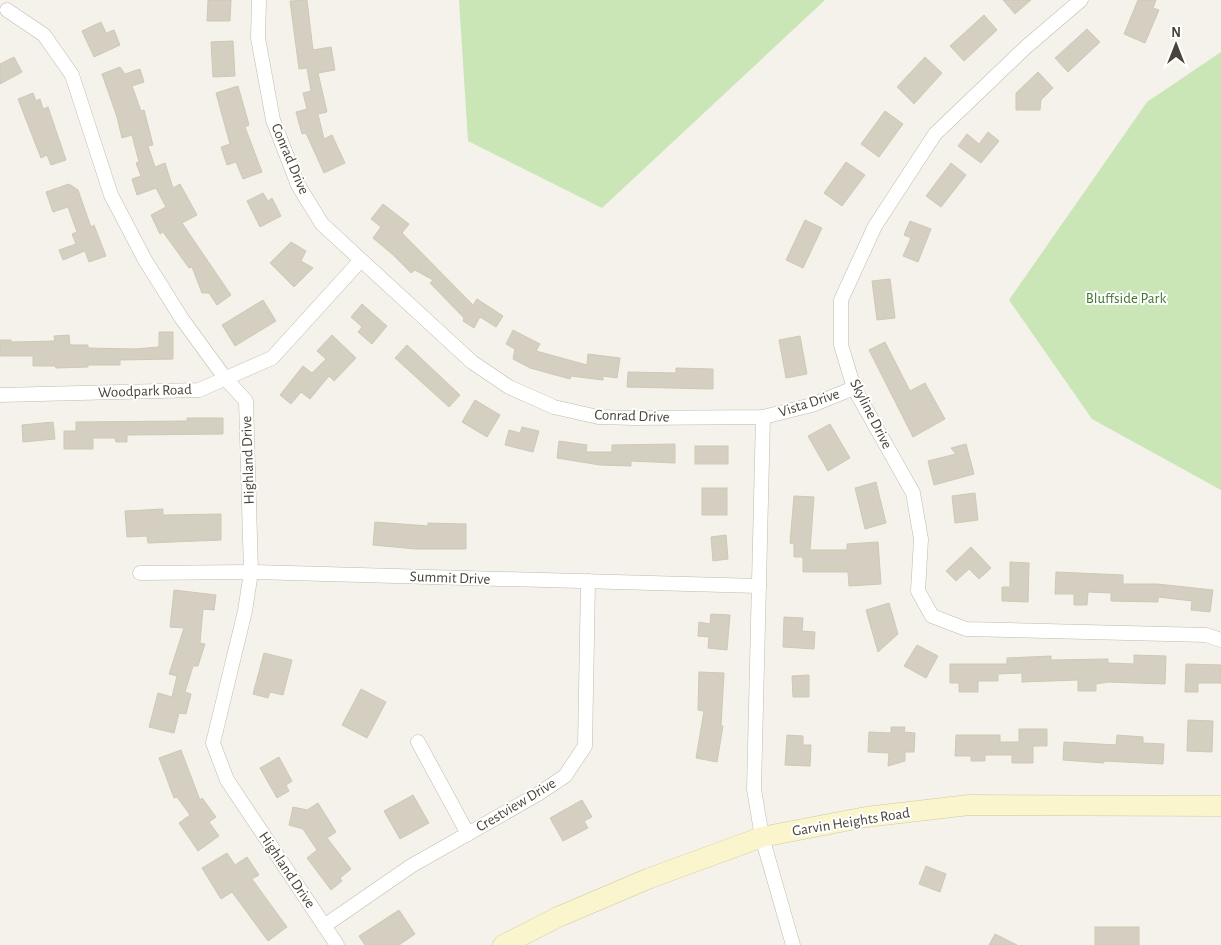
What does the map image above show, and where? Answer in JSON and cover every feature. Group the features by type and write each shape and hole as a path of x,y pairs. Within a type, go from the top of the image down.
{"main road":[{"name":"Garvin Heights Road","path":"503,945 558,917 650,878 762,837 866,817 969,805 1221,806"}],"street":[{"name":"Conrad Drive","path":"259,0 258,38 273,120 298,185 322,224 360,261 472,362 509,387 554,407 598,417 764,417"},
{"name":"Skyline Drive","path":"1081,0 1026,47 935,134 875,226 840,300 841,345 854,388 913,493 922,539 918,591 932,616 966,629 1206,635 1221,640"},
{"name":"Highland Drive","path":"6,10 44,35 72,75 111,195 145,260 182,320 225,378 246,401 251,572 245,610 213,743 227,780 337,945"},
{"name":"Woodpark Road","path":"0,395 198,390 272,358 360,261"},
{"name":"Vista Drive","path":"764,417 812,405 854,388"},
{"path":"764,417 754,789 762,837 793,945"},
{"name":"Summit Drive","path":"140,573 251,572 759,586"},
{"name":"Crestview Drive","path":"324,926 411,866 538,794 565,776 585,746 588,581"},
{"path":"418,742 468,834"}],"green space":[{"path":"459,0 825,0 602,208 468,141"},
{"name":"Bluffside Park","path":"1221,52 1221,490 1092,419 1009,300 1147,102"}],"building":[{"path":"208,0 231,0 230,21 207,21"},
{"path":"307,0 313,50 331,47 335,70 318,73 327,112 318,114 324,139 332,135 345,163 324,173 306,133 302,134 296,112 307,109 303,93 311,91 307,68 299,69 290,1"},
{"path":"1003,0 1031,0 1015,14"},
{"path":"1138,0 1156,0 1153,8 1159,10 1145,43 1124,34"},
{"path":"984,15 997,30 964,61 950,46"},
{"path":"101,22 106,33 114,30 120,45 94,57 82,31"},
{"path":"1087,29 1100,42 1068,72 1055,58"},
{"path":"233,41 235,76 213,77 211,42"},
{"path":"14,57 22,72 0,84 0,64"},
{"path":"925,57 942,73 914,104 897,87"},
{"path":"120,67 125,74 140,69 144,82 132,86 141,111 144,110 153,145 148,146 155,167 165,163 173,188 180,184 197,215 182,223 231,295 217,305 209,293 202,293 192,267 189,268 163,232 160,234 151,215 166,207 156,188 137,195 132,179 141,176 136,163 139,162 132,135 122,138 102,74"},
{"path":"1038,72 1053,88 1041,100 1040,110 1016,110 1016,93"},
{"path":"238,86 249,125 245,127 262,172 243,179 236,162 227,165 221,147 230,144 216,93"},
{"path":"33,93 36,101 40,99 43,109 48,107 66,160 51,165 47,155 41,158 18,99"},
{"path":"885,111 903,124 879,157 861,144"},
{"path":"988,132 999,141 981,163 958,146 967,134 979,144"},
{"path":"846,162 865,175 842,206 824,193"},
{"path":"951,163 966,175 941,207 926,196"},
{"path":"69,184 78,190 91,227 94,225 106,256 89,262 85,251 63,260 59,250 76,244 72,234 77,232 68,207 53,212 46,192"},
{"path":"263,193 268,201 272,198 281,216 260,227 247,201"},
{"path":"383,204 409,224 402,233 473,305 477,299 503,316 496,327 480,317 474,328 463,321 464,318 430,283 433,280 415,270 411,273 373,238 381,227 371,219"},
{"path":"805,220 822,228 803,268 786,260"},
{"path":"910,221 931,229 918,262 903,256 911,238 904,235"},
{"path":"291,242 306,251 301,261 313,268 294,287 270,263"},
{"path":"890,279 895,318 877,320 872,281"},
{"path":"263,300 276,321 235,346 222,325"},
{"path":"362,304 387,326 372,344 358,332 362,327 351,317"},
{"path":"513,330 540,344 536,351 587,365 588,354 620,358 617,378 603,376 603,380 571,376 570,379 530,368 513,359 515,349 506,344"},
{"path":"159,332 173,332 173,359 120,360 120,365 56,368 55,366 33,366 33,356 0,356 0,340 11,340 11,342 55,341 54,336 69,335 70,345 88,345 88,348 135,349 159,347"},
{"path":"332,335 356,358 334,381 329,376 310,399 301,392 291,404 280,395 303,366 312,373 326,359 317,351"},
{"path":"800,336 807,374 786,378 779,340"},
{"path":"885,342 910,391 925,383 945,419 913,437 869,350"},
{"path":"407,345 460,395 449,407 395,358"},
{"path":"676,368 713,369 713,389 627,387 628,372 676,373"},
{"path":"475,400 500,415 487,437 462,422"},
{"path":"187,418 223,418 223,434 127,435 127,442 116,442 115,438 93,438 93,449 64,449 64,431 76,431 76,422 187,421"},
{"path":"53,422 55,439 23,442 22,425"},
{"path":"830,424 850,458 828,471 808,436"},
{"path":"522,427 539,431 533,452 505,445 509,430 520,433"},
{"path":"559,441 587,445 586,452 612,452 612,445 675,444 675,463 631,461 631,466 600,465 557,458"},
{"path":"966,444 974,474 934,485 928,461 956,454 951,448"},
{"path":"695,446 728,446 728,464 695,464"},
{"path":"876,482 886,523 865,529 855,488"},
{"path":"702,488 727,488 727,515 702,515"},
{"path":"975,493 978,520 955,523 952,496"},
{"path":"794,496 814,497 810,550 847,550 847,544 878,542 881,584 849,586 848,572 803,572 803,557 794,557 794,544 790,543"},
{"path":"163,509 163,515 221,514 221,540 148,543 147,536 127,537 125,511"},
{"path":"375,522 428,526 428,523 466,524 466,549 416,549 373,545"},
{"path":"726,535 728,559 713,561 711,537"},
{"path":"971,547 991,568 979,579 969,569 956,581 946,571"},
{"path":"1010,562 1029,563 1028,602 1002,601 1002,587 1010,587"},
{"path":"1056,572 1123,575 1123,584 1157,584 1213,590 1210,612 1191,610 1192,601 1158,597 1158,602 1111,601 1111,593 1088,592 1087,605 1074,605 1074,594 1055,594"},
{"path":"174,590 216,595 214,610 203,609 200,643 205,644 198,666 193,666 185,692 191,694 186,714 179,713 174,733 149,727 158,693 172,697 177,676 169,674 184,628 170,627"},
{"path":"889,603 898,634 878,652 866,610"},
{"path":"711,614 730,615 727,650 708,648 709,637 698,636 699,622 710,624"},
{"path":"784,617 803,618 802,631 815,632 814,649 783,647"},
{"path":"917,645 938,656 926,678 904,666"},
{"path":"264,653 292,660 283,695 270,692 268,698 253,694"},
{"path":"1134,655 1166,656 1165,684 1108,682 1096,684 1096,691 1078,691 1078,680 1022,682 1022,673 998,674 998,681 978,681 978,692 959,692 959,683 950,683 950,664 1007,664 1007,658 1051,656 1051,660 1108,659 1108,663 1134,664"},
{"path":"1186,664 1221,665 1221,683 1198,683 1198,692 1185,692"},
{"path":"699,672 724,673 721,726 723,726 717,762 696,758 704,711 698,710"},
{"path":"809,675 809,697 793,697 792,676"},
{"path":"361,689 386,702 367,738 342,725"},
{"path":"1188,720 1213,721 1212,752 1187,751"},
{"path":"891,727 905,727 904,732 915,733 914,752 905,752 905,761 888,766 889,753 868,752 869,732 891,733"},
{"path":"1019,729 1047,729 1047,746 1033,746 1033,763 1012,763 1012,755 985,755 985,761 971,761 971,756 955,756 956,735 1000,735 1000,742 1019,742"},
{"path":"787,735 803,736 803,745 811,745 810,766 785,765"},
{"path":"1117,735 1143,737 1143,743 1164,744 1163,764 1063,760 1064,742 1116,745"},
{"path":"181,750 200,800 202,798 216,817 209,822 219,836 198,851 179,823 190,815 177,797 174,798 159,758"},
{"path":"279,757 292,781 286,785 289,791 277,798 260,768"},
{"path":"413,795 429,823 400,839 384,811"},
{"path":"582,800 592,817 584,821 588,828 563,841 550,818"},
{"path":"318,803 336,832 327,838 351,869 340,878 342,881 331,890 307,858 317,850 303,829 289,825 293,807 307,810"},
{"path":"227,853 235,865 247,857 259,875 252,879 287,927 268,941 232,892 221,899 202,868"},
{"path":"926,866 946,874 940,892 919,884"},
{"path":"399,910 415,934 399,945 365,945 359,936"},
{"path":"1095,927 1139,927 1139,945 1095,945"},
{"path":"995,934 1017,945 989,945"}]}
